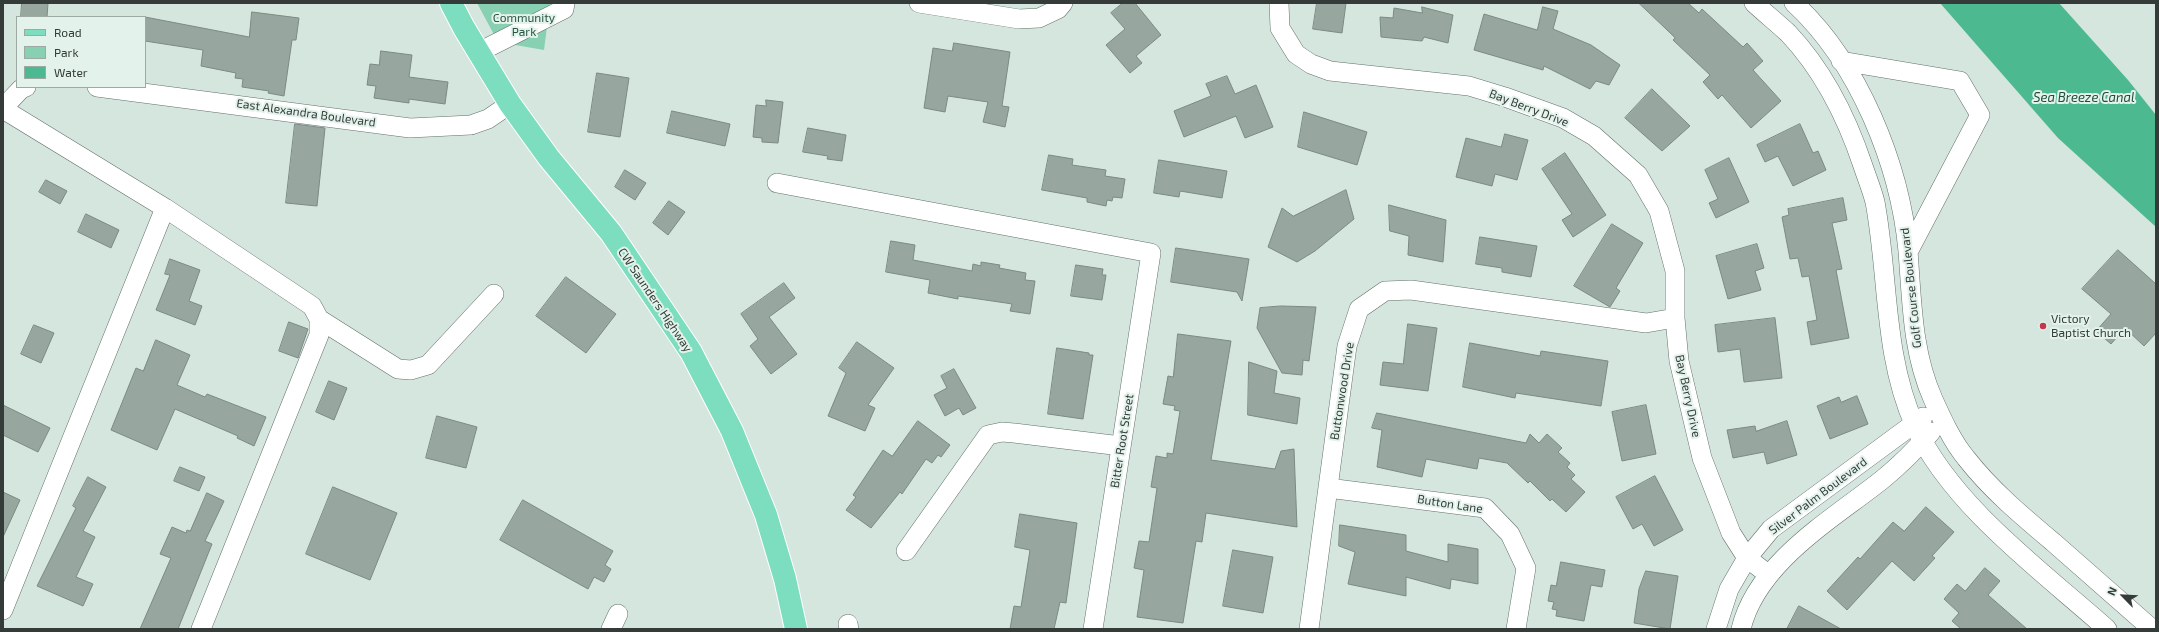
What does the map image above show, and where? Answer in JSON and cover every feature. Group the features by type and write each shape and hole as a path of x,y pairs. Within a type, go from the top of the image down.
{"main road":[{"name":"CW Saunders Highway","path":"451,3 510,104 549,158 611,233 691,352 732,431 763,508 785,579 796,629"}],"street":[{"path":"479,52 564,9 565,3"},
{"path":"919,3 1019,20 1038,18 1058,9 1063,3"},
{"name":"Bay Berry Drive","path":"1278,3 1280,28 1296,54 1311,64 1330,71 1469,86 1505,97 1563,118 1594,136 1638,175 1659,211 1675,271 1675,318 1679,361 1702,458 1731,532 1747,558 1769,575"},
{"path":"1754,3 1788,34 1819,73 1851,130 1875,201 1893,361 1919,433 1956,489 1984,520 2107,629"},
{"path":"1788,34 1799,8"},
{"name":"Golf Course Boulevard","path":"1799,8 1841,61 1873,117 1894,171 1908,252 1912,326 1916,348 1923,372 1939,412 1966,458 2003,498 2152,629"},
{"path":"1841,61 1960,81 1980,115 1908,252"},
{"path":"24,88 3,109 165,208 312,306 319,320 319,335 201,629"},
{"name":"East Alexandra Boulevard","path":"105,88 410,128 471,125 488,119 510,104"},
{"name":"Bitter Root Street","path":"777,183 1150,253 1093,629"},
{"path":"3,610 165,208"},
{"name":"Buttonwood Drive","path":"1309,629 1347,346 1358,309 1385,291 1411,290 1646,323 1675,318"},
{"path":"319,320 398,369 411,370 428,365 494,294"},
{"name":"Silver Palm Boulevard","path":"1741,629 1754,596 1769,575 1792,551 1840,511 1884,478 1919,433 1939,412"},
{"path":"906,551 988,435 1002,432 1121,446"},
{"name":"Silver Palm Boulevard","path":"1716,629 1729,589 1747,558 1770,529 1919,433"},
{"name":"Button Lane","path":"1328,488 1485,508 1510,534 1526,568 1516,629"}],"green space":[{"name":"Community Park","path":"477,3 550,3 544,50 498,42"}],"water":[{"name":"Sea Breeze Canal","path":"1940,3 2059,3 2128,80 2156,115 2156,227 2058,138"}],"building":[{"path":"22,3 48,3 47,16 21,16"},
{"path":"1123,3 1135,3 1161,35 1136,56 1142,63 1130,73 1106,45 1125,29 1111,13"},
{"path":"1317,3 1346,3 1342,33 1313,29"},
{"path":"1639,3 1688,3 1699,13 1702,9 1743,47 1747,43 1763,61 1753,70 1781,101 1751,128 1722,95 1718,99 1703,82 1710,75 1673,40 1675,38"},
{"path":"1422,7 1453,15 1448,43 1424,37 1422,41 1381,37 1380,17 1393,18 1394,8 1422,13"},
{"path":"1543,7 1558,11 1553,29 1591,45 1620,65 1609,85 1596,81 1590,89 1544,66 1543,70 1474,50 1484,14 1537,30"},
{"path":"252,12 299,18 296,40 292,40 284,96 268,93 269,91 242,87 243,79 235,78 236,73 201,66 203,50 146,41 146,17 249,37"},
{"path":"954,43 1010,52 1002,106 1009,107 1005,127 983,122 988,102 948,96 945,112 924,108 933,48 952,51"},
{"path":"381,51 412,55 409,77 448,82 445,104 409,99 409,103 374,98 376,86 367,85 370,64 379,65"},
{"path":"597,73 629,78 620,137 588,132"},
{"path":"1227,76 1235,94 1256,85 1273,127 1245,138 1236,116 1184,137 1174,111 1211,96 1206,84"},
{"path":"1652,89 1690,126 1662,151 1625,118"},
{"path":"766,100 783,102 778,143 762,142 762,138 753,137 756,105 766,106"},
{"path":"672,111 730,124 725,146 667,133"},
{"path":"1304,112 1367,132 1357,165 1298,147"},
{"path":"295,124 325,128 317,206 286,203"},
{"path":"1800,124 1813,153 1818,151 1826,170 1793,186 1778,156 1765,162 1757,145"},
{"path":"808,128 846,135 842,161 827,159 828,156 803,152"},
{"path":"1505,134 1528,140 1517,180 1495,174 1492,186 1456,177 1466,138 1501,147"},
{"path":"1565,153 1606,215 1573,237 1562,220 1572,214 1542,169"},
{"path":"1049,155 1073,159 1072,165 1106,170 1105,176 1125,179 1122,198 1113,197 1112,201 1107,200 1106,206 1087,202 1087,198 1042,190"},
{"path":"1729,158 1749,202 1716,218 1709,203 1718,199 1705,170"},
{"path":"1159,160 1227,171 1222,198 1180,191 1179,197 1154,193"},
{"path":"625,170 646,183 635,200 615,187"},
{"path":"46,180 67,191 60,204 39,192"},
{"path":"1346,190 1354,219 1315,251 1297,262 1268,247 1282,208 1293,216"},
{"path":"1843,198 1847,220 1832,223 1842,269 1836,270 1849,338 1811,345 1807,322 1817,320 1809,276 1802,277 1798,258 1790,259 1782,217 1789,215 1788,209"},
{"path":"669,201 685,212 668,235 653,223"},
{"path":"1389,205 1446,220 1443,262 1408,255 1409,236 1390,231"},
{"path":"86,214 119,230 111,248 78,232"},
{"path":"1612,224 1643,243 1616,288 1620,291 1610,307 1574,286"},
{"path":"1480,237 1537,246 1531,277 1502,272 1502,268 1476,264"},
{"path":"891,241 915,245 913,260 972,271 973,264 981,266 981,262 1000,265 999,268 1026,273 1025,280 1035,281 1030,314 1010,311 1012,304 958,296 958,299 928,293 930,280 886,272"},
{"path":"1757,244 1764,268 1755,271 1761,290 1728,299 1716,256"},
{"path":"1176,248 1249,259 1242,301 1237,292 1171,282"},
{"path":"2118,250 2156,284 2156,333 2144,346 2125,328 2111,344 2096,331 2111,314 2082,289"},
{"path":"170,259 200,270 189,301 202,306 195,325 156,310 170,275 165,274"},
{"path":"1076,265 1103,269 1102,275 1106,275 1102,300 1071,296"},
{"path":"566,277 616,314 586,353 536,316"},
{"path":"784,283 795,298 769,317 797,354 771,374 750,346 758,339 741,314"},
{"path":"1281,306 1316,307 1309,361 1303,360 1302,375 1282,373 1257,328 1260,308"},
{"path":"1775,318 1782,378 1744,382 1740,349 1718,352 1715,325"},
{"path":"289,322 308,329 298,358 279,351"},
{"path":"1408,324 1437,328 1428,391 1380,385 1383,362 1403,364"},
{"path":"34,325 54,333 41,363 21,354"},
{"path":"1178,334 1231,341 1211,460 1275,469 1281,451 1294,449 1297,527 1206,513 1202,542 1196,541 1183,623 1137,617 1144,570 1134,568 1139,541 1149,542 1157,488 1151,487 1156,456 1167,458 1167,453 1173,454 1180,411 1174,410 1175,406 1163,404 1168,376 1173,377"},
{"path":"156,340 190,355 177,385 205,397 207,394 266,417 254,446 237,438 238,436 175,409 157,450 111,430 136,368 143,371"},
{"path":"857,342 894,368 868,405 875,408 865,431 828,416 846,373 839,368"},
{"path":"1470,343 1540,356 1541,351 1608,361 1601,406 1516,393 1515,398 1463,387"},
{"path":"1057,348 1093,355 1083,419 1048,414"},
{"path":"1249,362 1277,371 1274,393 1300,398 1297,424 1248,415"},
{"path":"954,369 976,408 963,415 959,408 945,416 934,395 947,388 941,376"},
{"path":"329,381 347,388 334,420 316,412"},
{"path":"1857,396 1868,424 1830,439 1817,406 1839,397 1841,402"},
{"path":"3,405 50,428 38,452 3,435"},
{"path":"1646,405 1656,454 1622,461 1612,412"},
{"path":"1377,413 1526,443 1530,434 1539,443 1547,434 1562,448 1558,452 1570,463 1567,467 1575,475 1571,479 1585,492 1566,512 1552,499 1550,501 1530,481 1528,483 1507,463 1479,458 1477,469 1426,459 1422,477 1377,467 1382,430 1372,428"},
{"path":"437,416 477,427 466,468 426,458"},
{"path":"918,421 950,445 941,457 938,455 932,463 926,459 902,494 900,492 871,528 846,510 856,497 853,495 883,450 892,456"},
{"path":"1787,421 1797,455 1767,464 1764,452 1733,458 1727,430 1755,426 1756,431"},
{"path":"180,467 205,477 199,491 174,481"},
{"path":"1655,476 1683,530 1654,546 1642,524 1633,529 1616,497"},
{"path":"88,477 106,487 83,531 95,537 76,577 93,584 83,606 37,586 76,508 73,506"},
{"path":"333,487 397,513 370,580 306,554"},
{"path":"3,492 20,500 3,537"},
{"path":"207,493 224,501 205,541 212,544 178,629 140,629 171,558 160,554 172,527 186,533 187,530 190,531"},
{"path":"523,500 613,551 605,565 611,569 604,582 594,577 588,589 500,540"},
{"path":"1926,507 1954,532 1932,556 1935,558 1914,581 1892,561 1847,610 1827,591 1858,557 1860,559 1893,522 1904,531"},
{"path":"1020,514 1077,523 1066,603 1060,602 1054,629 1010,629 1014,606 1021,607 1030,550 1015,547"},
{"path":"1340,525 1406,535 1406,551 1448,562 1448,544 1478,549 1478,584 1451,579 1450,589 1406,577 1406,596 1348,584 1355,552 1339,546"},
{"path":"1233,550 1273,557 1263,613 1223,606"},
{"path":"1561,562 1605,570 1602,587 1591,585 1584,621 1556,616 1557,610 1552,609 1554,602 1548,601 1551,585 1556,586"},
{"path":"1985,568 2000,581 1988,595 2027,629 1961,629 1952,621 1959,613 1944,599 1957,584 1965,591"},
{"path":"1646,571 1678,576 1670,629 1634,623 1639,589"},
{"path":"1799,606 1841,629 1787,629"}],"place":[{"name":"Victory Baptist Church","path":"2043,326"}]}
